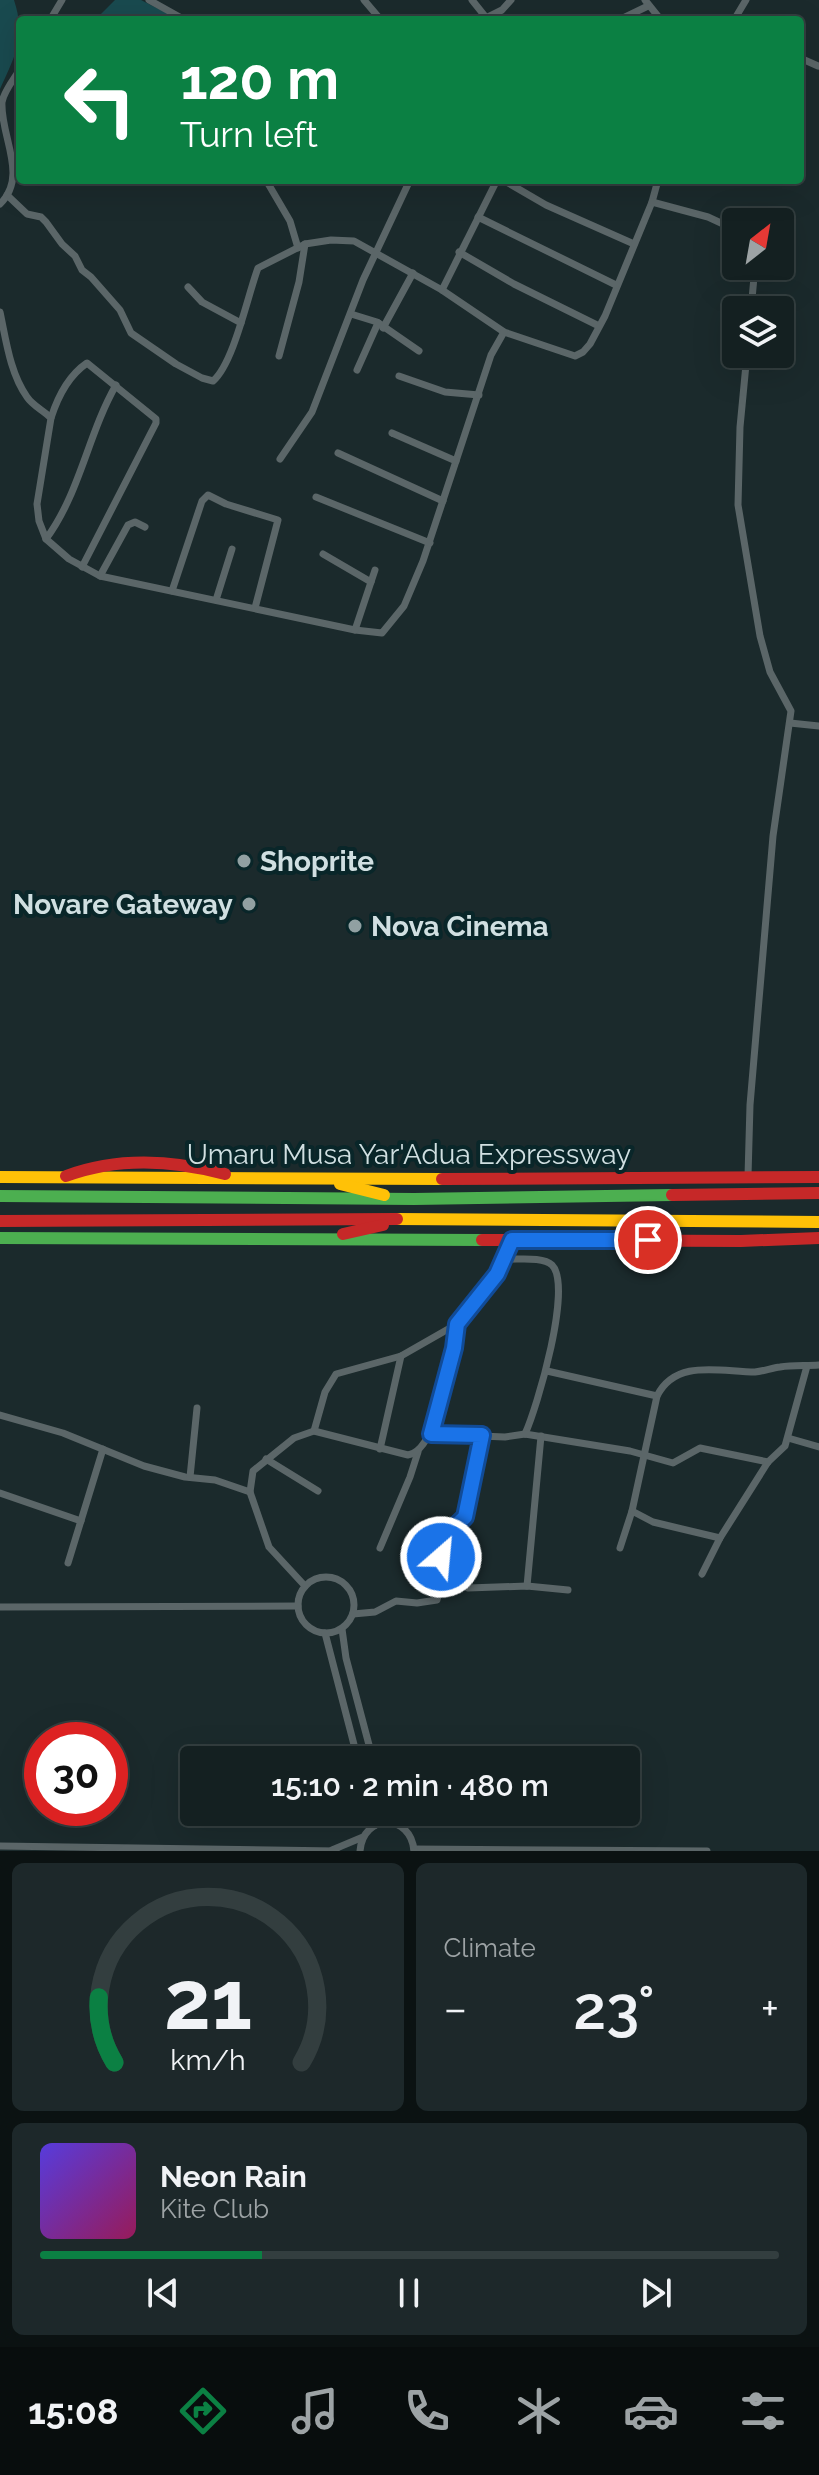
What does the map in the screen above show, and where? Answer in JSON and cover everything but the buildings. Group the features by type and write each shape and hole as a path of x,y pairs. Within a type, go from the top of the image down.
{"highway":[{"name":"Umaru Musa Yar'Adua Expressway","path":"0,1177 819,1177"},
{"path":"534,1198 615,1177"},
{"path":"320,1179 403,1199"},
{"name":"Umaru Musa Yar'Adua Expressway","path":"0,1196 403,1199 819,1193"},
{"path":"320,1239 405,1220"},
{"path":"0,1221 819,1222"},
{"path":"522,1221 617,1240"},
{"path":"0,1238 819,1238"}],"street":[{"path":"149,0 178,16"},
{"path":"364,0 378,16"},
{"path":"472,0 485,16"},
{"path":"492,16 511,0"},
{"path":"625,16 646,3"},
{"path":"0,204 7,195 12,179 10,153 3,131 2,104 16,76"},
{"path":"10,153 16,151"},
{"path":"268,184 302,246 301,272 279,356"},
{"path":"280,459 312,412 408,184"},
{"path":"442,290 495,184"},
{"path":"510,184 546,205 634,244"},
{"path":"7,195 27,214 46,222 75,256 82,270 120,310 131,333 209,381 218,376 241,323 258,268 302,246 331,240 354,241 442,290 504,332 575,356 583,352 599,326 657,184"},
{"path":"652,202 722,224"},
{"path":"478,217 616,285"},
{"path":"459,252 514,284 599,326"},
{"path":"357,370 413,273"},
{"path":"188,287 202,302 241,323"},
{"path":"0,312 13,367 23,389 35,406 51,418"},
{"path":"351,314 381,326 419,351"},
{"path":"82,567 156,423 152,415 87,363 69,379 57,399 51,418 37,504 46,539 55,549 82,567 100,576 355,630 382,633 404,606 430,543 491,355 504,332"},
{"path":"746,368 738,505 760,636 770,672 791,711 769,882 750,1105 748,1176"},
{"path":"399,376 445,392 479,395"},
{"path":"46,539 62,517 100,414 116,385"},
{"path":"392,433 456,461"},
{"path":"338,453 443,501"},
{"path":"172,591 202,501 208,495 213,496 226,504 278,520 255,608"},
{"path":"316,497 430,543"},
{"path":"100,576 128,525 135,522 145,527"},
{"path":"216,600 232,549"},
{"path":"323,554 371,582"},
{"path":"355,630 375,570"},
{"path":"790,723 819,726"},
{"path":"314,1431 325,1392 336,1374 401,1356 457,1324 497,1274 512,1240"},
{"path":"504,1259 547,1262 558,1273 560,1283 547,1371 525,1434"},
{"path":"380,1548 418,1452 431,1434 454,1348 457,1324"},
{"path":"380,1449 401,1356"},
{"path":"620,1548 632,1511 657,1396 668,1380 690,1371 707,1369 759,1372 782,1366 819,1365"},
{"path":"702,1574 720,1538 768,1462 783,1450 807,1366"},
{"path":"547,1371 657,1396"},
{"path":"190,1477 197,1408"},
{"path":"0,1415 63,1433 144,1466 215,1480 250,1492"},
{"path":"305,1586 269,1547 250,1492 253,1471 294,1438 314,1431 408,1455 418,1452"},
{"path":"431,1434 505,1437 525,1434 630,1451 673,1463 700,1448 768,1462"},
{"path":"353,1614 375,1612 396,1601 417,1603 437,1600 442,1566 440,1541 465,1517 482,1435"},
{"path":"527,1586 541,1436"},
{"path":"788,1438 819,1447"},
{"path":"68,1563 103,1449"},
{"path":"266,1459 318,1491"},
{"path":"0,1493 81,1521"},
{"path":"632,1511 653,1522 720,1538"},
{"path":"322,1577 340,1580 353,1595 353,1614 342,1629 325,1633 308,1627 302,1620 298,1606 300,1593 305,1586 322,1577"},
{"path":"468,1588 527,1586 568,1590"},
{"path":"0,1607 298,1606"},
{"path":"342,1629 346,1658 369,1746"},
{"path":"325,1633 354,1746"},
{"path":"0,1846 334,1850 363,1836 374,1826"},
{"path":"399,1826 410,1835 414,1850 707,1851"},
{"path":"360,1851 363,1836"}],"shaded area":[{"path":"0,0 14,0 18,16 16,52 0,89"},
{"path":"115,0 141,0 172,16 99,16"}],"traffic: fast":[{"path":"0,1196 414,1199 672,1195"},
{"path":"0,1238 482,1240"}],"traffic: slow":[{"path":"0,1177 442,1179"},
{"path":"340,1184 384,1195"},
{"path":"397,1219 819,1222"}],"traffic: jam":[{"path":"66,1176 125,1163 165,1163 225,1174"},
{"path":"442,1179 819,1177"},
{"path":"672,1195 819,1193"},
{"path":"0,1221 397,1219"},
{"path":"343,1234 383,1225"},
{"path":"482,1240 741,1241 819,1238"}],"place":[{"name":"Shoprite","path":"244,861"},
{"name":"Novare Gateway","path":"249,904"},
{"name":"Nova Cinema","path":"355,926"}],"route":[{"path":"441,1557 440,1541 461,1522 468,1509 482,1435 431,1434 454,1348 457,1324 497,1274 512,1240 648,1240"}]}
